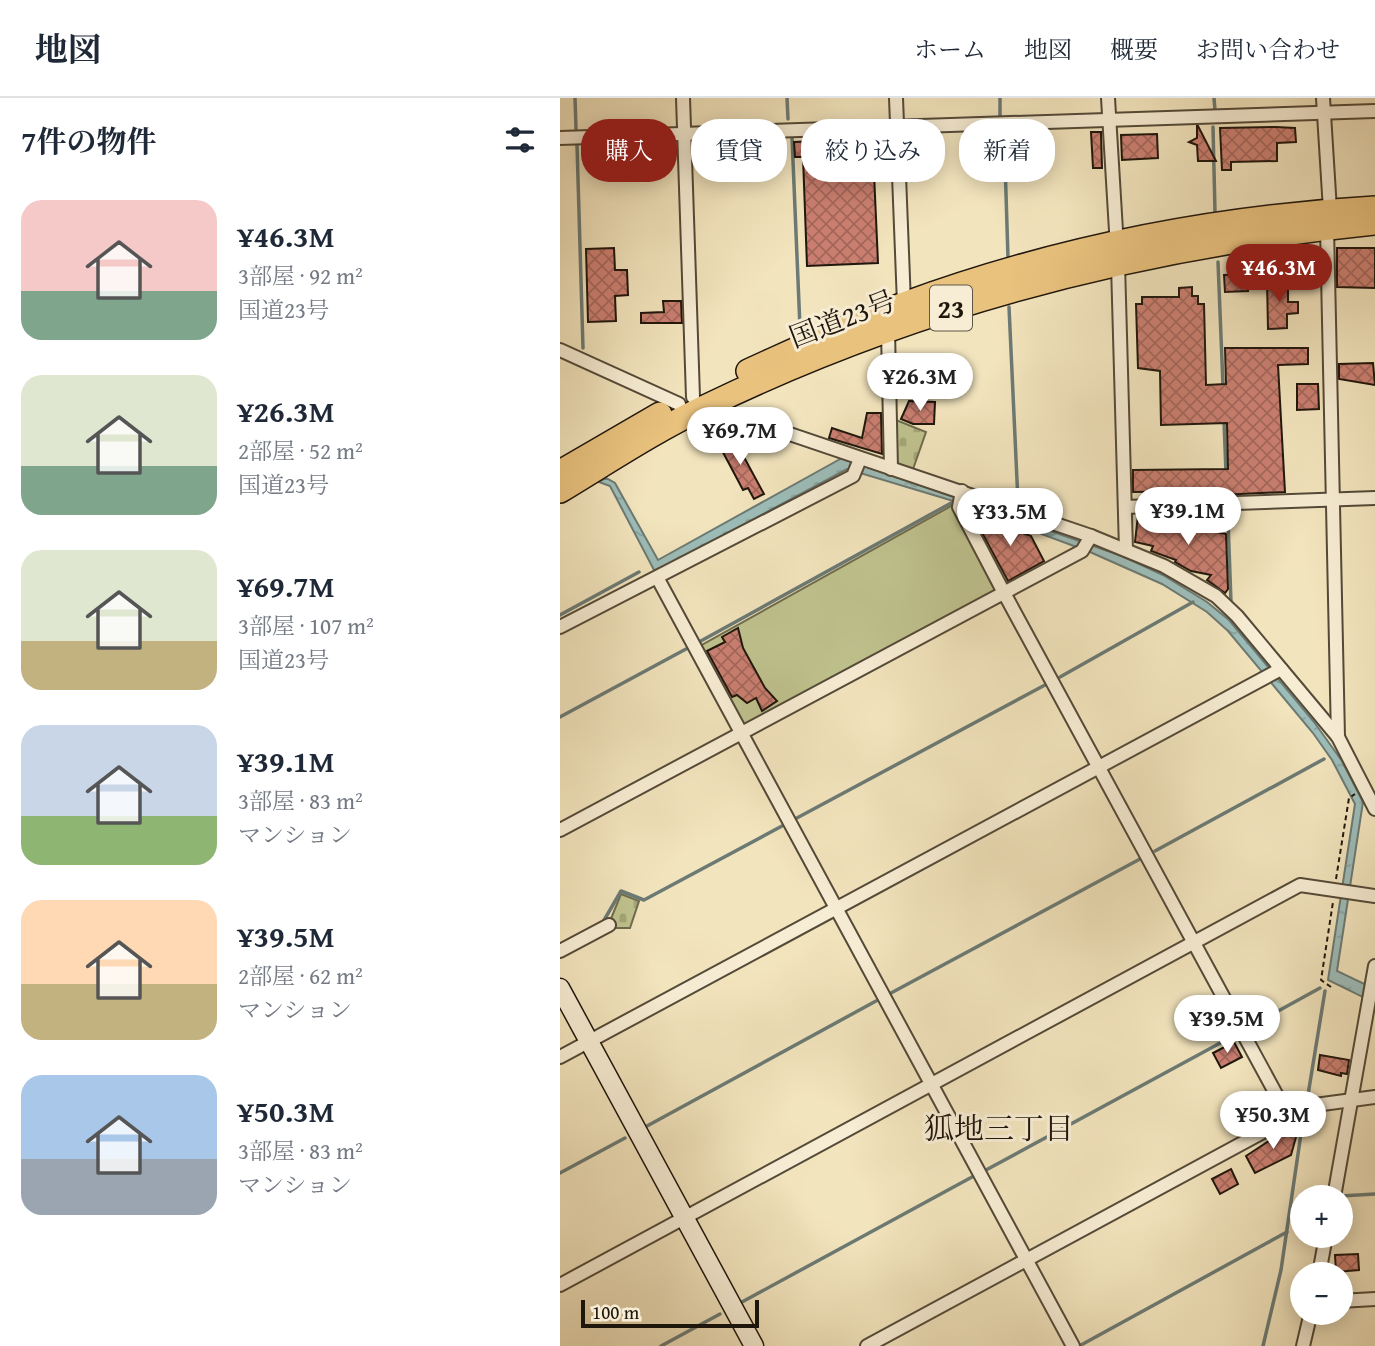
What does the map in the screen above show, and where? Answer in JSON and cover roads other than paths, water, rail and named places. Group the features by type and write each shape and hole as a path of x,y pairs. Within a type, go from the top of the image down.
{"highway":[{"name":"国道23号","path":"1329,219 1375,208"},
{"name":"国道23号","path":"560,491 693,402 955,307 1117,253 1219,223 1329,219 1375,223"},
{"name":"国道23号","path":"560,472 693,402 904,304 1012,270 1117,253"}],"street":[{"path":"683,98 693,402"},
{"path":"895,98 896,119"},
{"path":"1108,98 1117,253 1126,550"},
{"path":"1322,98 1329,219 1338,737"},
{"path":"945,127 1375,111"},
{"path":"560,138 801,131"},
{"path":"899,182 904,304"},
{"path":"888,331 891,469"},
{"path":"560,350 693,402 962,491 1091,536 1164,566 1216,596 1237,616 1338,737 1375,809"},
{"path":"560,627 650,578 658,579 853,476 860,459"},
{"path":"962,491 959,507 1003,592 1289,1118"},
{"path":"1125,507 1375,498"},
{"path":"560,831 1082,551 1091,536"},
{"path":"658,579 740,735 1073,1346"},
{"path":"560,1057 1281,669"},
{"path":"560,1285 1300,885 1375,896"},
{"path":"560,951 609,925"},
{"path":"1336,1185 1374,985 1375,966"},
{"path":"560,988 754,1346"},
{"path":"866,1346 1315,1105 1375,1097"},
{"path":"1353,1300 1375,1299"},
{"path":"1303,1346 1308,1325"}],"water":[{"path":"842,458 1122,556 1163,575 1207,602 1229,620 1314,722 1342,761 1363,802 1337,971 1375,989 1375,1003 1328,980 1355,804 1332,760 1313,733 1228,631 1207,612 1162,584 1090,552 950,500 847,469 655,572 610,486 599,482 606,478 615,483 658,560"}],"waterway":[{"path":"575,98 576,129"},
{"path":"787,98 788,119"},
{"path":"1000,98 1000,119"},
{"path":"1214,98 1215,110"},
{"path":"1213,127 1215,212"},
{"path":"792,137 800,328"},
{"path":"577,145 583,348"},
{"path":"1006,182 1008,258"},
{"path":"1218,262 1223,386"},
{"path":"1009,307 1018,502"},
{"path":"1224,421 1226,473"},
{"path":"699,642 953,502"},
{"path":"1228,520 1231,602"},
{"path":"560,615 639,572"},
{"path":"1060,677 1193,602"},
{"path":"560,717 686,649"},
{"path":"795,819 1045,685"},
{"path":"1155,851 1324,759"},
{"path":"603,922 621,891 644,900 782,826"},
{"path":"891,993 1140,859"},
{"path":"1249,1027 1320,988"},
{"path":"1307,1101 1325,991"},
{"path":"647,1126 876,1001"},
{"path":"986,1170 1235,1035"},
{"path":"1263,1346 1281,1270 1303,1120"},
{"path":"560,1173 625,1138"},
{"path":"742,1302 972,1177"},
{"path":"1353,1195 1375,1194"},
{"path":"1081,1345 1287,1232"},
{"path":"661,1346 720,1314"}],"district":[{"name":"狐地三丁目","path":"999,1128"}]}
